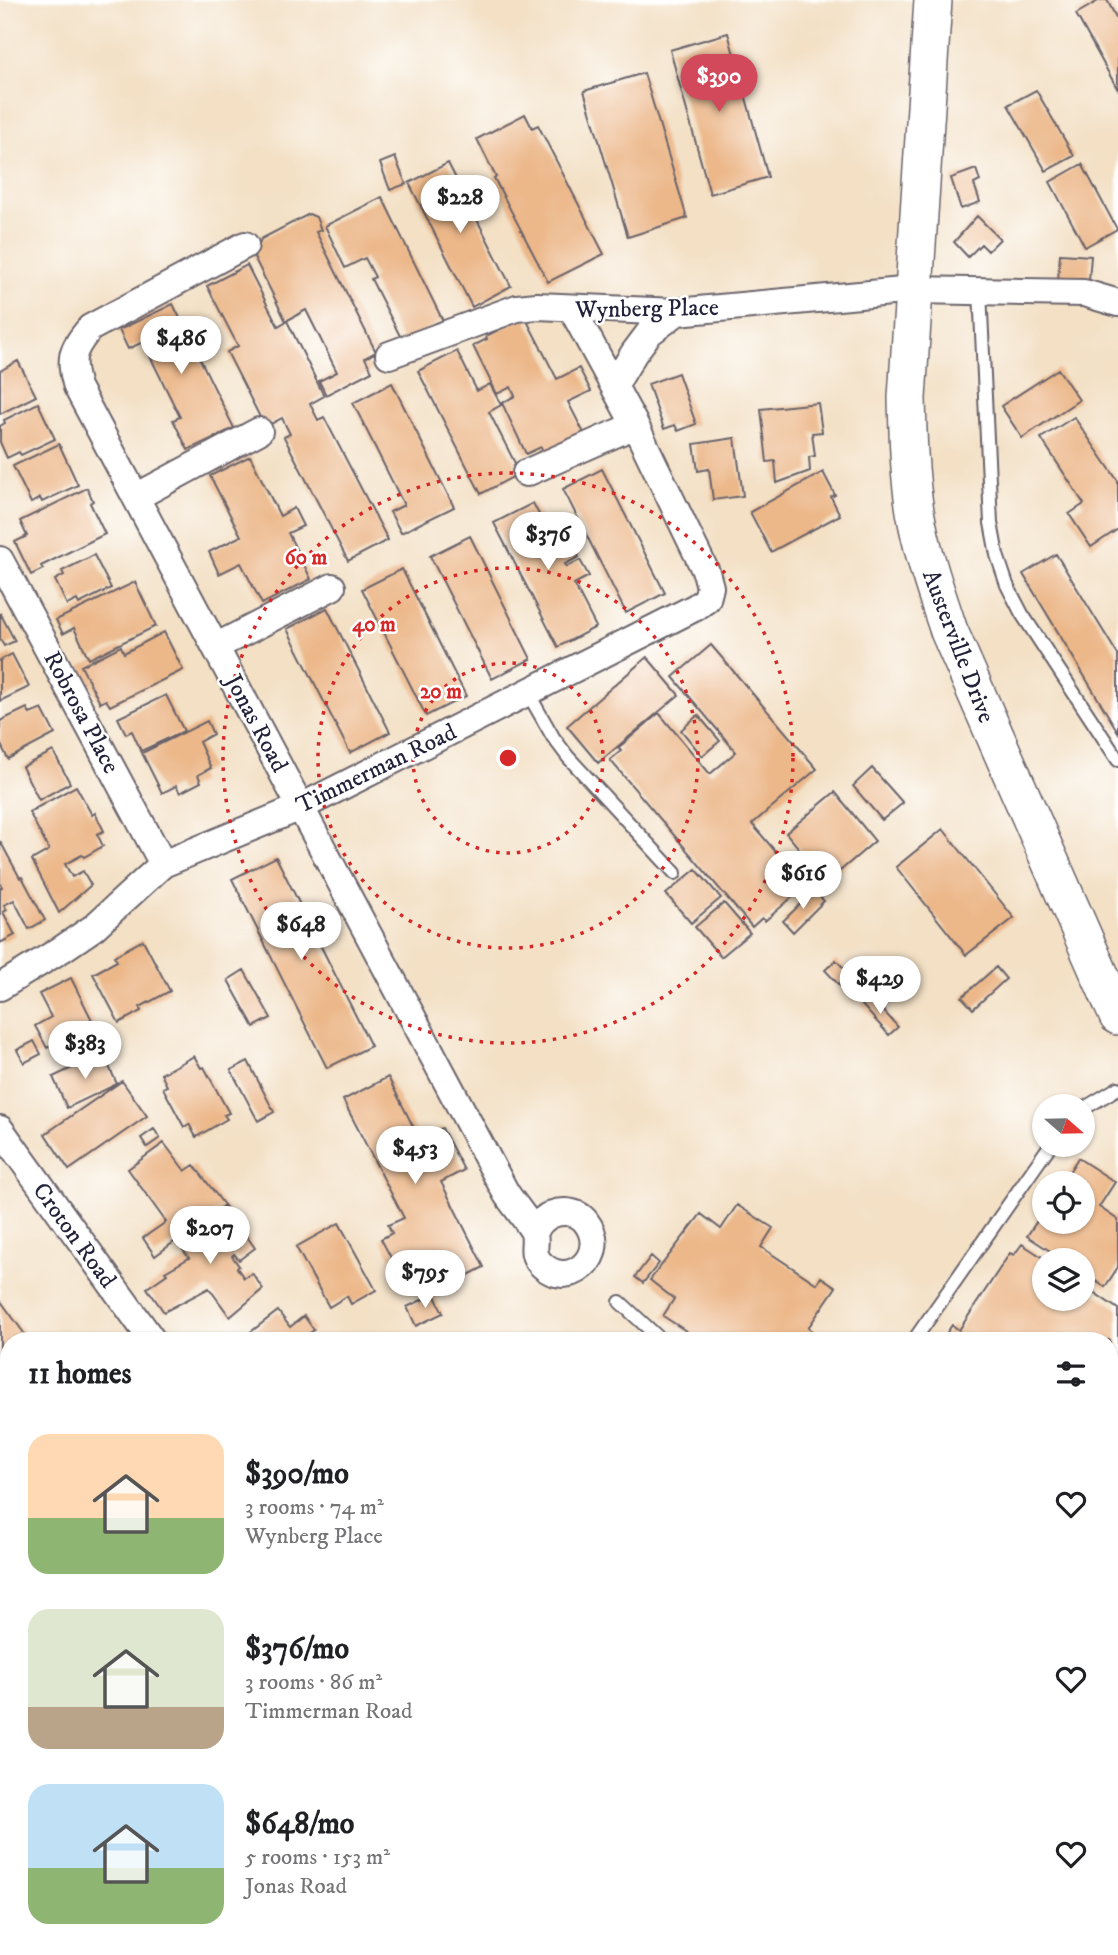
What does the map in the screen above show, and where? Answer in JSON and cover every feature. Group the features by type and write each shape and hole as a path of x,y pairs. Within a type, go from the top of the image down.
{"street":[{"name":"Austerville Drive","path":"933,0 907,398 908,456 915,513 928,570 954,644 1118,1016"},
{"name":"Jonas Road","path":"245,245 90,328 71,356 77,387 506,1193 534,1233"},
{"name":"Wynberg Place","path":"389,355 517,309 537,306 677,312 913,290 1084,293 1118,303"},
{"name":"Timmerman Road","path":"0,986 62,950 93,928 163,864 300,807 528,693 707,599 710,587 706,572 635,425 572,309"},
{"path":"614,386 649,333 677,312"},
{"path":"526,473 635,425"},
{"path":"136,497 260,432"},
{"name":"Robrosa Place","path":"0,560 163,864"},
{"path":"217,646 332,587"},
{"name":"Croton Road","path":"0,1129 146,1332"}],"lane":[{"path":"980,291 991,523 997,555 1007,584 1022,614 1118,760"},
{"path":"528,693 553,737 568,757 674,873"},
{"path":"1096,1101 1118,1088"},
{"path":"920,1332 1042,1157"},
{"path":"620,1303 653,1332"}],"building":[{"path":"1100,0 1107,0 1118,21 1118,90 1076,14"},
{"path":"728,33 768,177 710,194 670,50"},
{"path":"644,73 687,218 628,237 584,91"},
{"path":"1036,90 1074,156 1046,171 1008,105"},
{"path":"525,114 532,128 538,125 604,254 548,282 494,178 496,177 477,139"},
{"path":"395,157 406,184 390,190 380,163"},
{"path":"448,163 511,286 472,307 409,183"},
{"path":"1082,164 1117,229 1085,247 1050,182"},
{"path":"976,169 980,181 974,184 980,202 961,209 951,178"},
{"path":"382,197 443,321 403,342 371,279 375,277 365,258 345,268 325,226"},
{"path":"309,214 316,217 321,230 316,232 376,352 365,358 372,371 326,395 319,381 337,372 306,310 286,321 254,257 261,239"},
{"path":"977,216 1000,239 988,251 981,244 968,257 954,242"},
{"path":"1060,254 1091,256 1089,281 1058,280"},
{"path":"247,265 278,326 287,321 324,396 310,404 318,420 324,417 388,540 348,561 284,437 290,434 282,418 265,427 227,352 238,346 207,286"},
{"path":"173,304 234,428 188,450 173,420 180,417 143,342 128,349 119,330"},
{"path":"525,317 557,379 579,368 591,391 568,402 587,439 547,460 541,447 526,454 502,403 515,396 511,387 497,394 473,346 487,339 486,336"},
{"path":"457,351 477,391 490,384 501,405 489,412 520,473 481,494 418,371"},
{"path":"18,361 36,396 0,414 0,371"},
{"path":"1058,369 1079,400 1022,438 1001,406"},
{"path":"678,373 696,424 678,431 675,425 664,429 648,384"},
{"path":"392,383 454,507 401,533 390,512 404,505 353,403"},
{"path":"38,403 55,439 21,455 19,452 7,458 0,442 0,426 5,423 4,420"},
{"path":"818,403 822,432 812,433 815,456 809,457 810,471 777,483 775,461 767,462 761,409"},
{"path":"1074,417 1118,481 1118,529 1091,547 1069,514 1084,504 1041,438"},
{"path":"735,438 743,496 713,500 709,469 698,471 694,444"},
{"path":"59,444 78,485 42,502 40,498 31,503 13,466"},
{"path":"250,456 280,516 294,508 303,526 288,533 311,579 262,604 241,563 219,574 209,552 241,536 210,476"},
{"path":"602,469 665,593 626,613 563,489"},
{"path":"823,472 835,495 831,497 840,515 771,552 750,512"},
{"path":"87,488 93,501 90,503 105,534 41,566 43,569 31,575 15,542 27,536 20,521"},
{"path":"533,503 547,530 561,523 579,557 565,564 566,567 580,560 589,576 574,584 596,627 558,647 494,523"},
{"path":"470,536 531,659 492,679 430,556"},
{"path":"1056,554 1118,655 1118,732 1023,574"},
{"path":"94,555 111,588 79,604 77,600 67,605 55,580 64,575 62,571"},
{"path":"402,569 466,696 426,716 362,589"},
{"path":"135,582 156,626 89,659 74,628 63,634 56,620"},
{"path":"327,608 390,732 350,753 287,629"},
{"path":"0,613 15,641 4,646 0,639"},
{"path":"164,632 183,670 110,706 106,700 100,703 81,666 121,646 124,653"},
{"path":"711,645 817,769 752,824 805,886 765,921 762,918 752,927 610,760 621,751 618,748 659,713 710,774 736,752 673,677"},
{"path":"12,654 29,687 0,701 0,660"},
{"path":"647,657 679,695 598,763 567,726"},
{"path":"166,695 184,731 141,751 132,731 126,734 118,718"},
{"path":"27,708 30,714 42,709 55,734 8,759 0,743 0,721"},
{"path":"698,715 720,741 702,756 681,730"},
{"path":"207,721 213,734 199,742 211,768 198,775 201,782 180,793 176,786 162,793 142,753"},
{"path":"53,751 70,783 39,800 22,767"},
{"path":"872,768 903,803 882,820 853,786"},
{"path":"76,786 104,831 97,834 103,846 65,864 72,877 83,871 91,885 59,913 32,860 49,850 29,812"},
{"path":"835,792 875,841 827,882 786,833"},
{"path":"943,829 1014,918 966,955 896,867"},
{"path":"0,841 45,920 29,929 14,900 4,905 7,910 3,912 15,935 0,943 2,887"},
{"path":"276,857 371,1046 327,1068 232,879"},
{"path":"696,869 721,898 691,923 666,894"},
{"path":"814,891 824,901 793,932 783,921"},
{"path":"724,903 750,933 721,957 695,927"},
{"path":"143,940 170,991 140,1007 141,1011 119,1023 93,974 117,961 114,956"},
{"path":"836,960 866,991 855,1002 825,970"},
{"path":"996,967 1006,979 973,1009 962,997"},
{"path":"244,970 271,1018 254,1027 228,980"},
{"path":"71,978 94,1024 47,1048 35,1026 51,1017 39,994"},
{"path":"870,996 898,1027 889,1035 861,1004"},
{"path":"34,1041 41,1054 24,1063 17,1050"},
{"path":"103,1053 117,1084 67,1108 53,1077"},
{"path":"194,1056 201,1068 204,1067 229,1113 224,1115 227,1119 196,1137 189,1124 184,1127 163,1088 167,1086 161,1074"},
{"path":"248,1061 274,1112 258,1121 231,1070"},
{"path":"388,1077 420,1140 442,1128 464,1170 441,1182 484,1267 439,1290 424,1258 398,1271 381,1239 392,1233 388,1225 404,1218 343,1100"},
{"path":"122,1081 147,1116 69,1170 45,1134"},
{"path":"154,1129 160,1138 147,1147 141,1138"},
{"path":"164,1143 185,1171 194,1165 224,1205 155,1256 143,1238 166,1222 128,1169"},
{"path":"1078,1158 1115,1182 1099,1207 1118,1220 1118,1267 1105,1287 1095,1281 1095,1248 1046,1248 1027,1236 1032,1228 1032,1234 1095,1234 1095,1171 1070,1171"},
{"path":"737,1205 773,1228 761,1247 817,1284 821,1277 836,1287 808,1328 813,1332 688,1332 663,1316 674,1299 650,1280 701,1214 721,1229"},
{"path":"225,1206 255,1248 239,1260 234,1254 232,1256 239,1266 237,1268 244,1278 252,1273 263,1289 230,1317 209,1288 164,1312 147,1288 167,1274 165,1272 189,1258 176,1241"},
{"path":"339,1223 376,1290 351,1304 347,1296 329,1307 296,1247"},
{"path":"1022,1244 1032,1251 1032,1311 1095,1311 1095,1293 1118,1309 1118,1332 947,1332 952,1325 959,1330 1010,1253 1014,1255"},
{"path":"651,1256 659,1263 643,1283 635,1277"},
{"path":"434,1294 443,1313 416,1326 407,1307"},
{"path":"0,1300 23,1332 0,1332"},
{"path":"278,1311 290,1327 304,1316 314,1330 311,1332 251,1332"}]}
